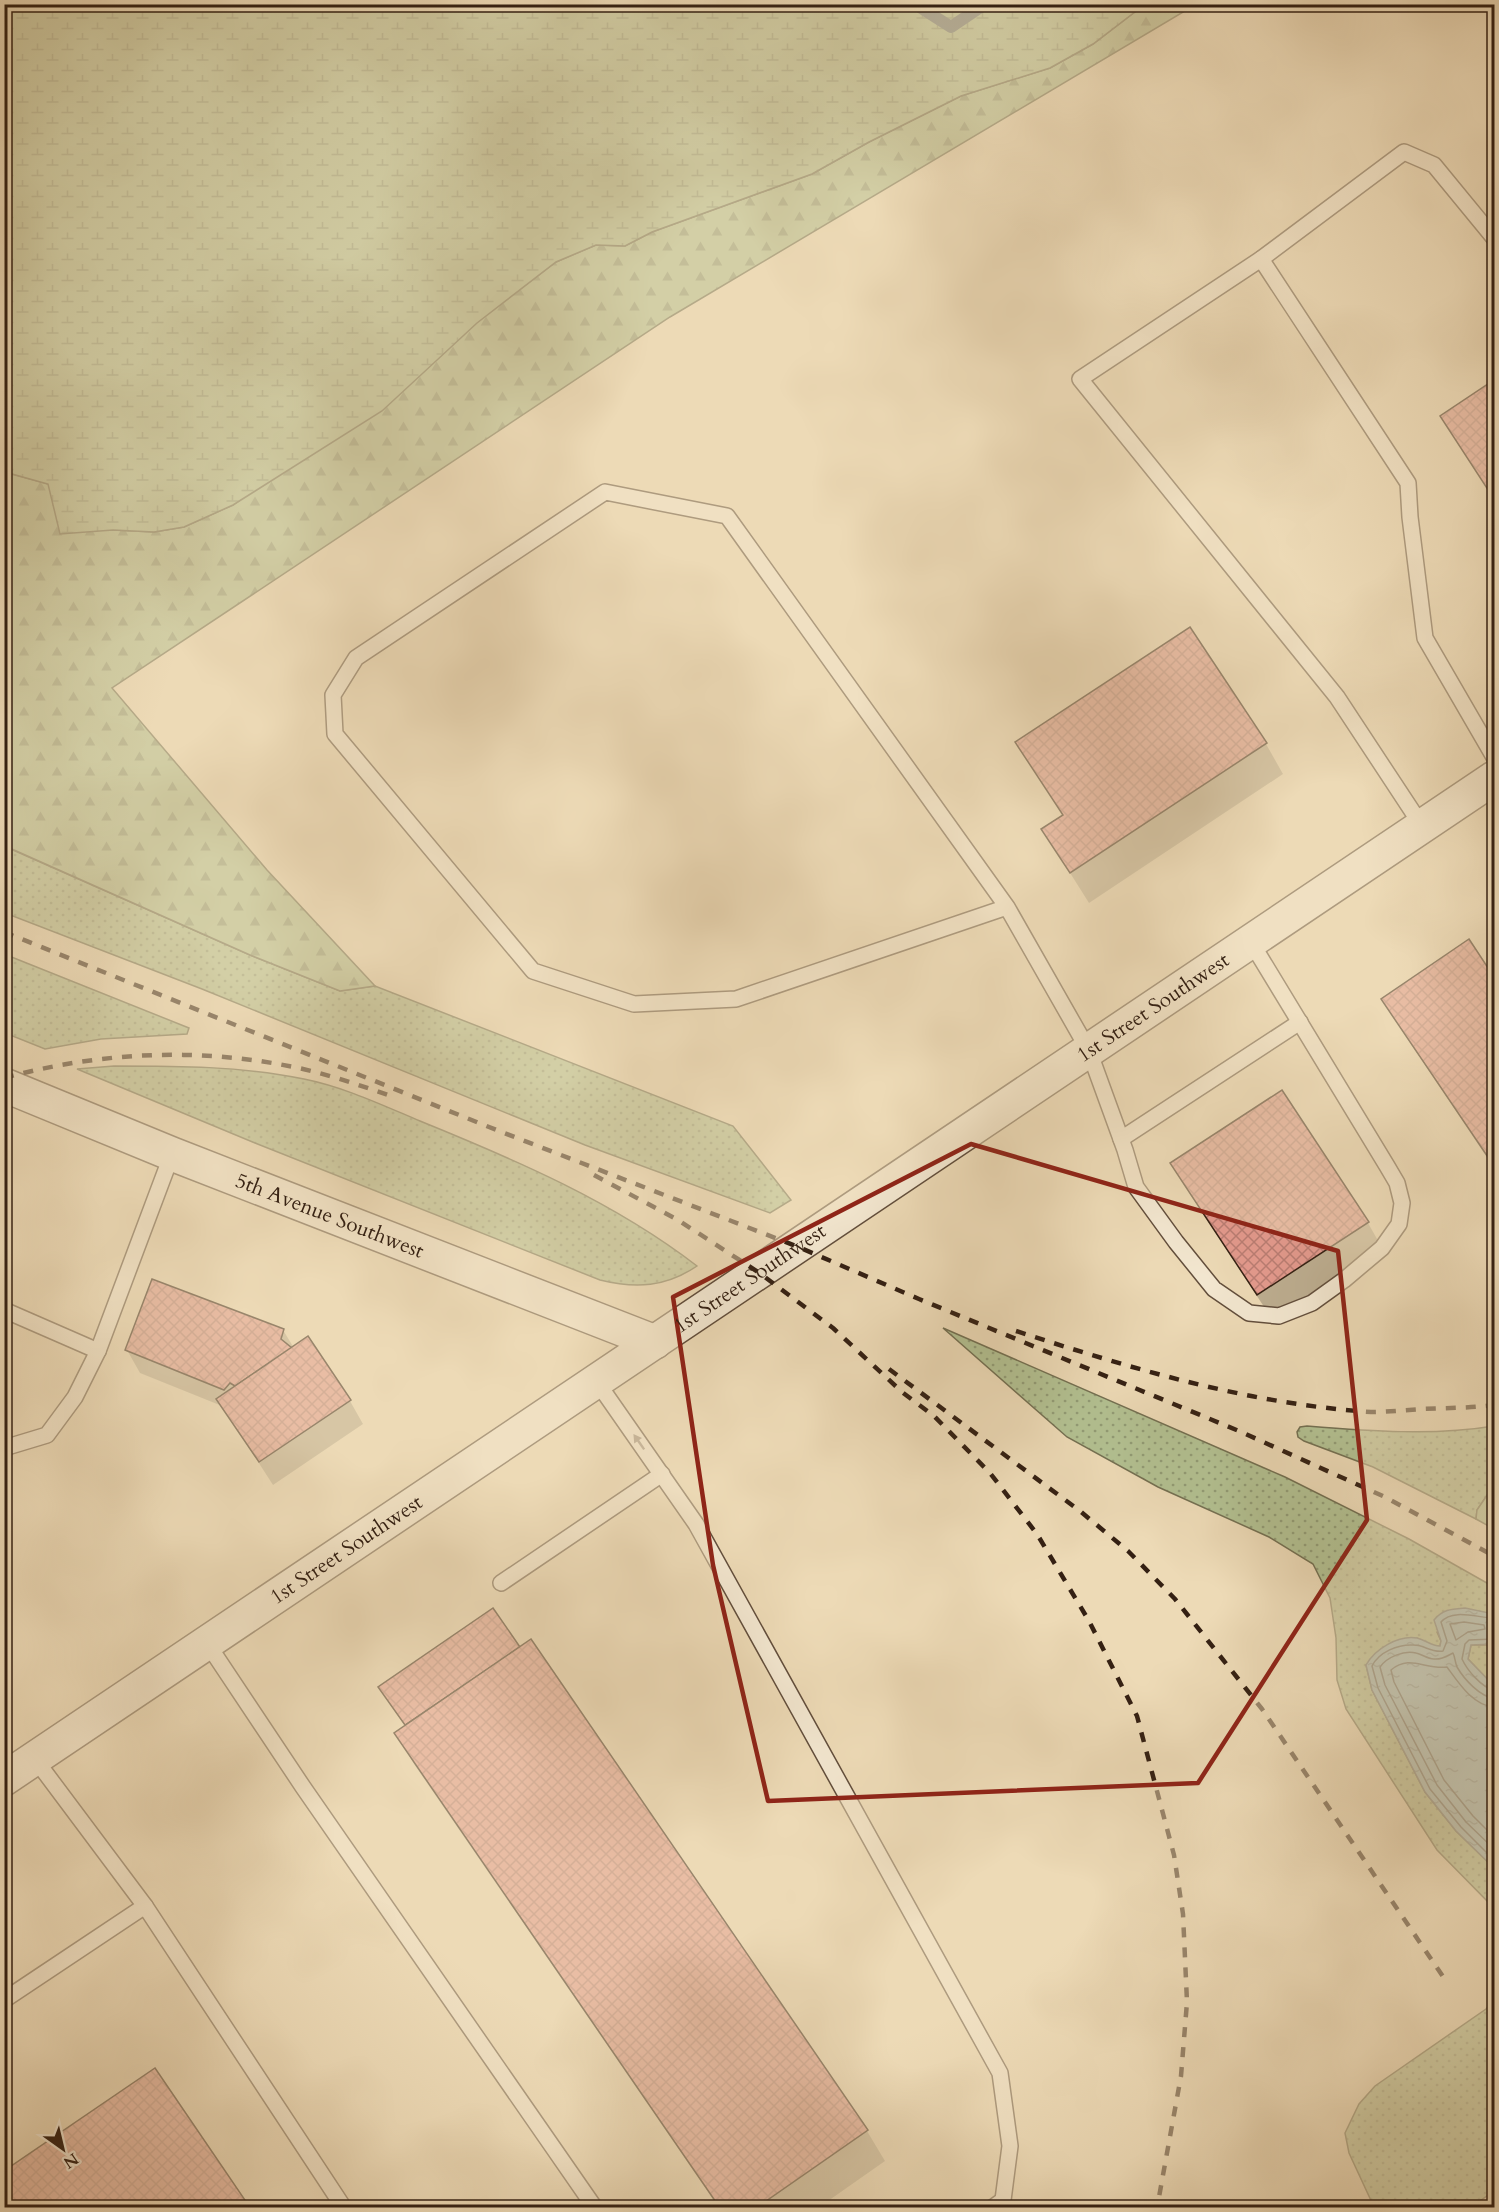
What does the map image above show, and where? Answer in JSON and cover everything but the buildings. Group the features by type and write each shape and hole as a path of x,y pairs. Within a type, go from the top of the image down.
{"street":[{"name":"1st Street Southwest","path":"4,1779 1494,778"},
{"name":"5th Avenue Southwest","path":"4,1085 172,1154 655,1342"}],"lane":[{"path":"1422,826 1337,697 1080,379 1262,259 1404,152 1434,165 1494,238"},
{"path":"1262,259 1408,483 1425,638 1494,757"},
{"path":"1007,907 736,999 634,1004 533,971 335,734 333,695 356,658 605,492 727,516 1007,907 1089,1051 1136,1187 1214,1289 1249,1313 1279,1316 1312,1303 1382,1248 1399,1224 1402,1203 1397,1183 1388,1166 1251,942"},
{"path":"1121,1139 1300,1022"},
{"path":"4,1448 47,1435 75,1397 98,1351 172,1154"},
{"path":"4,1310 98,1351"},
{"path":"597,1382 696,1524 1000,2073 1010,2146 1003,2200 992,2208"},
{"path":"501,1583 662,1474"},
{"path":"207,1643 303,1787 595,2208"},
{"path":"35,1759 145,1906 344,2208"},
{"path":"4,2000 145,1906"}],"highlighted area":[{"path":"971,1144 1338,1251 1367,1520 1198,1783 768,1801 713,1565 673,1297"}],"green space":[{"path":"4,5 1144,5 1093,44 1050,68 961,96 869,142 812,174 652,232 625,246 596,245 556,262 477,323 382,411 233,505 184,527 154,532 113,530 60,534 48,484 5,472"},
{"path":"1144,5 1195,5 670,317 112,688 267,870 375,986 340,991 250,955 5,846 4,472 48,484 113,530 154,532 184,527 233,505 556,262 596,245 625,246 652,232 812,174 869,142 961,96 1050,68 1093,44"},
{"path":"4,846 250,955 340,991 375,986 733,1126 791,1200 770,1213 585,1145 202,989 5,913"},
{"path":"4,954 189,1028 187,1034 101,1039 45,1049 5,1033"},
{"path":"114,1066 233,1069 319,1082 377,1103 492,1151 563,1184 632,1222 697,1266 674,1278 650,1284 626,1285 600,1280 255,1143 77,1069"},
{"path":"943,1328 1285,1477 1409,1539 1494,1587 1494,1614 1481,1612 1437,1632 1441,1641 1440,1646 1434,1646 1417,1638 1366,1665 1372,1690 1425,1792 1456,1831 1494,1868 1494,1912 1489,1903 1437,1850 1346,1709 1337,1680 1336,1638 1330,1598 1313,1564 1269,1537 1158,1487 1067,1437"},
{"path":"1494,1426 1494,1440 1491,1447 1494,1449 1494,1485 1477,1510 1476,1519 1373,1467 1304,1441 1298,1437 1297,1432 1300,1427 1425,1432"},
{"path":"1494,1485 1494,1529 1476,1519 1477,1510"},
{"path":"1471,1645 1494,1645 1494,1686 1468,1659"},
{"path":"1494,2000 1494,2191 1471,2207 1374,2207 1349,2153 1345,2133 1359,2104 1375,2086 1486,2009"}],"water":[{"path":"1465,1608 1494,1614 1494,1644 1471,1645 1468,1659 1494,1686 1494,1868 1456,1831 1425,1792 1372,1690 1366,1665 1381,1649 1402,1639 1417,1638 1440,1646 1441,1641 1434,1620 1444,1612"}],"waterway":[{"path":"915,4 951,27 985,4"}],"railway":[{"path":"4,932 499,1131 796,1246 1239,1431 1385,1497 1494,1556"},
{"path":"4,1078 41,1069 116,1057 191,1055 228,1057 303,1069 391,1096"},
{"path":"594,1175 678,1220 758,1272 833,1328 902,1392 934,1416 990,1473 1037,1534 1089,1621 1137,1716 1174,1855 1183,1914 1187,2002 1181,2076 1157,2208"},
{"path":"1016,1331 1104,1359 1192,1383 1326,1408 1371,1412 1494,1405"},
{"path":"889,1369 1080,1511 1128,1551 1175,1599 1262,1709 1448,1984"}]}
